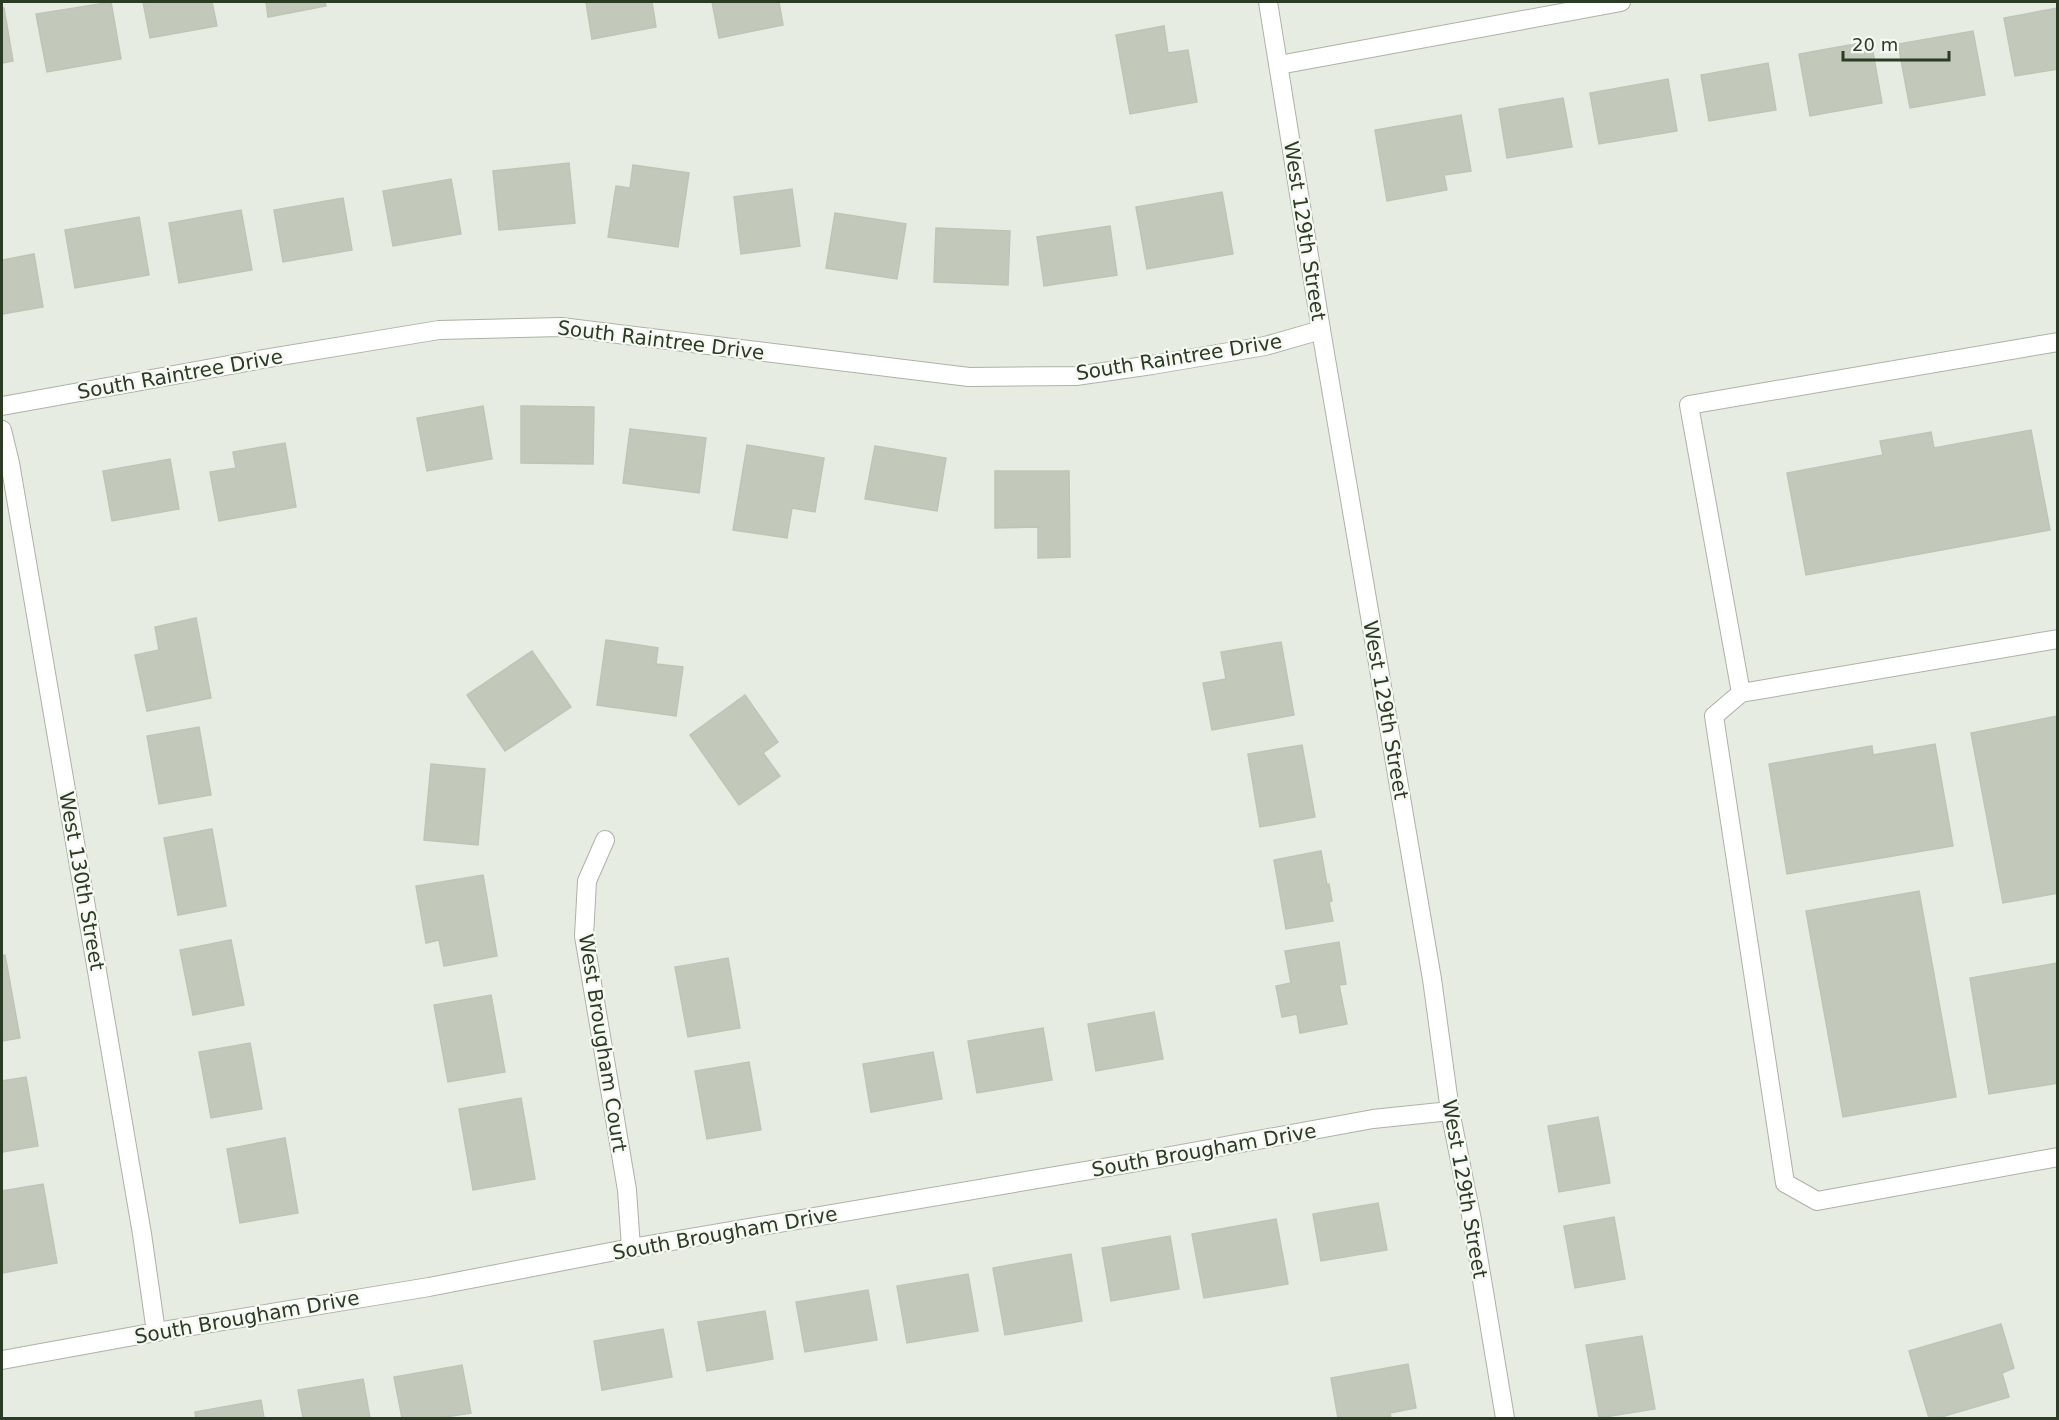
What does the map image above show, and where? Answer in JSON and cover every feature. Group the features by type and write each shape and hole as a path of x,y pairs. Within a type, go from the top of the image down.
{"street":[{"name":"West 129th Street","path":"1268,2 1321,330 1430,967 1450,1111 1472,1220 1505,1419"},
{"path":"1278,64 1621,2"},
{"name":"South Raintree Drive","path":"2,406 439,330 561,327 969,377 1076,376 1152,366 1265,346 1321,330"},
{"path":"1741,693 1689,405 2058,342"},
{"name":"West 130th Street","path":"2,430 10,463 142,1234 156,1332"},
{"path":"2058,639 1741,693 1714,716 1785,1183 1817,1201 2058,1157"},
{"name":"West Brougham Court","path":"604,840 587,881 584,936 627,1190 631,1248"},
{"name":"South Brougham Drive","path":"2,1360 429,1287 631,1248 1121,1165 1373,1119 1450,1111"}],"building":[{"path":"111,2 121,59 47,72 36,14"},
{"path":"143,2 212,2 217,26 150,38"},
{"path":"266,2 325,2 326,6 268,17"},
{"path":"586,2 652,2 656,27 592,39"},
{"path":"712,2 779,2 783,25 719,38"},
{"path":"2,8 4,8 13,61 2,63"},
{"path":"2058,8 2058,69 2015,76 2004,18"},
{"path":"1164,26 1168,53 1188,50 1197,102 1130,114 1116,35"},
{"path":"1973,31 1985,95 1910,108 1898,44"},
{"path":"1871,41 1882,103 1810,116 1799,54"},
{"path":"1768,63 1776,110 1709,121 1701,75"},
{"path":"1668,79 1677,131 1599,144 1590,93"},
{"path":"1563,98 1572,147 1507,158 1499,109"},
{"path":"1461,115 1471,171 1444,175 1447,190 1387,201 1375,130"},
{"path":"569,163 575,223 499,230 493,171"},
{"path":"633,165 689,173 678,247 608,237 616,186 630,188"},
{"path":"451,179 461,234 393,246 383,191"},
{"path":"792,189 800,246 741,254 734,197"},
{"path":"1222,192 1233,254 1147,269 1136,207"},
{"path":"343,198 352,250 283,262 274,210"},
{"path":"241,210 252,270 179,283 169,223"},
{"path":"835,213 906,224 897,279 826,268"},
{"path":"139,217 149,275 75,288 65,230"},
{"path":"1110,226 1117,275 1044,286 1037,237"},
{"path":"936,228 1010,231 1008,285 934,282"},
{"path":"34,254 43,307 2,314 2,260"},
{"path":"483,406 492,459 427,471 417,418"},
{"path":"521,406 594,407 593,464 521,463"},
{"path":"630,429 706,438 699,493 623,483"},
{"path":"2031,430 2050,530 1806,575 1787,473 1883,455 1880,441 1931,432 1934,448"},
{"path":"285,443 296,507 219,521 210,472 236,468 233,452"},
{"path":"747,445 824,458 815,512 792,508 787,538 733,530"},
{"path":"875,446 946,458 937,511 865,499"},
{"path":"170,459 179,509 112,521 103,471"},
{"path":"995,471 1069,471 1070,557 1038,558 1038,527 995,528"},
{"path":"196,618 211,698 147,711 135,655 159,650 155,627"},
{"path":"606,640 658,648 656,664 683,667 676,716 597,705"},
{"path":"1281,642 1294,715 1212,730 1203,683 1226,679 1221,652"},
{"path":"532,651 571,707 505,751 467,695"},
{"path":"745,695 778,742 763,753 780,776 739,805 690,735"},
{"path":"2058,716 2058,893 2003,903 1971,733"},
{"path":"199,727 211,795 159,804 147,736"},
{"path":"1935,744 1953,846 1787,874 1769,764 1872,746 1873,755"},
{"path":"1302,745 1315,817 1260,827 1248,754"},
{"path":"431,764 485,769 478,845 424,840"},
{"path":"212,829 226,906 178,915 164,838"},
{"path":"1321,851 1332,901 1329,902 1333,921 1286,929 1274,860"},
{"path":"483,875 497,956 444,966 439,940 426,943 416,886"},
{"path":"1919,891 1956,1097 1843,1117 1806,911"},
{"path":"231,940 244,1005 193,1015 180,950"},
{"path":"1339,942 1346,984 1339,985 1347,1024 1300,1033 1297,1014 1282,1017 1276,986 1291,983 1285,951"},
{"path":"5,955 20,1038 2,1041 2,956"},
{"path":"728,958 740,1028 688,1037 675,967"},
{"path":"2058,963 2058,1083 1989,1094 1970,978"},
{"path":"491,995 505,1072 448,1082 434,1005"},
{"path":"1154,1012 1163,1059 1096,1071 1088,1024"},
{"path":"1043,1028 1052,1080 977,1093 968,1041"},
{"path":"250,1043 262,1109 211,1118 199,1052"},
{"path":"933,1052 942,1099 871,1112 863,1064"},
{"path":"749,1062 761,1130 707,1139 695,1071"},
{"path":"26,1077 38,1146 2,1152 2,1081"},
{"path":"521,1098 535,1179 473,1190 459,1109"},
{"path":"1598,1117 1610,1183 1559,1192 1548,1126"},
{"path":"285,1138 298,1213 240,1223 227,1149"},
{"path":"43,1184 57,1263 2,1273 2,1191"},
{"path":"1378,1203 1387,1250 1321,1261 1313,1214"},
{"path":"1614,1217 1625,1279 1575,1288 1564,1226"},
{"path":"1276,1219 1288,1284 1204,1298 1192,1234"},
{"path":"1170,1236 1179,1289 1111,1301 1102,1248"},
{"path":"1071,1254 1082,1321 1005,1335 993,1268"},
{"path":"968,1274 978,1331 907,1343 897,1286"},
{"path":"868,1290 877,1340 805,1352 796,1302"},
{"path":"765,1311 773,1359 707,1371 698,1322"},
{"path":"2001,1324 2014,1368 2002,1373 2009,1397 1938,1418 1929,1418 1909,1351"},
{"path":"663,1329 672,1377 602,1390 594,1341"},
{"path":"1642,1336 1655,1409 1599,1418 1586,1345"},
{"path":"1408,1364 1416,1408 1390,1413 1391,1418 1338,1418 1331,1378"},
{"path":"462,1365 471,1413 438,1418 402,1418 394,1377"},
{"path":"363,1379 370,1418 303,1418 298,1390"},
{"path":"261,1400 264,1418 196,1418 195,1412"}]}
